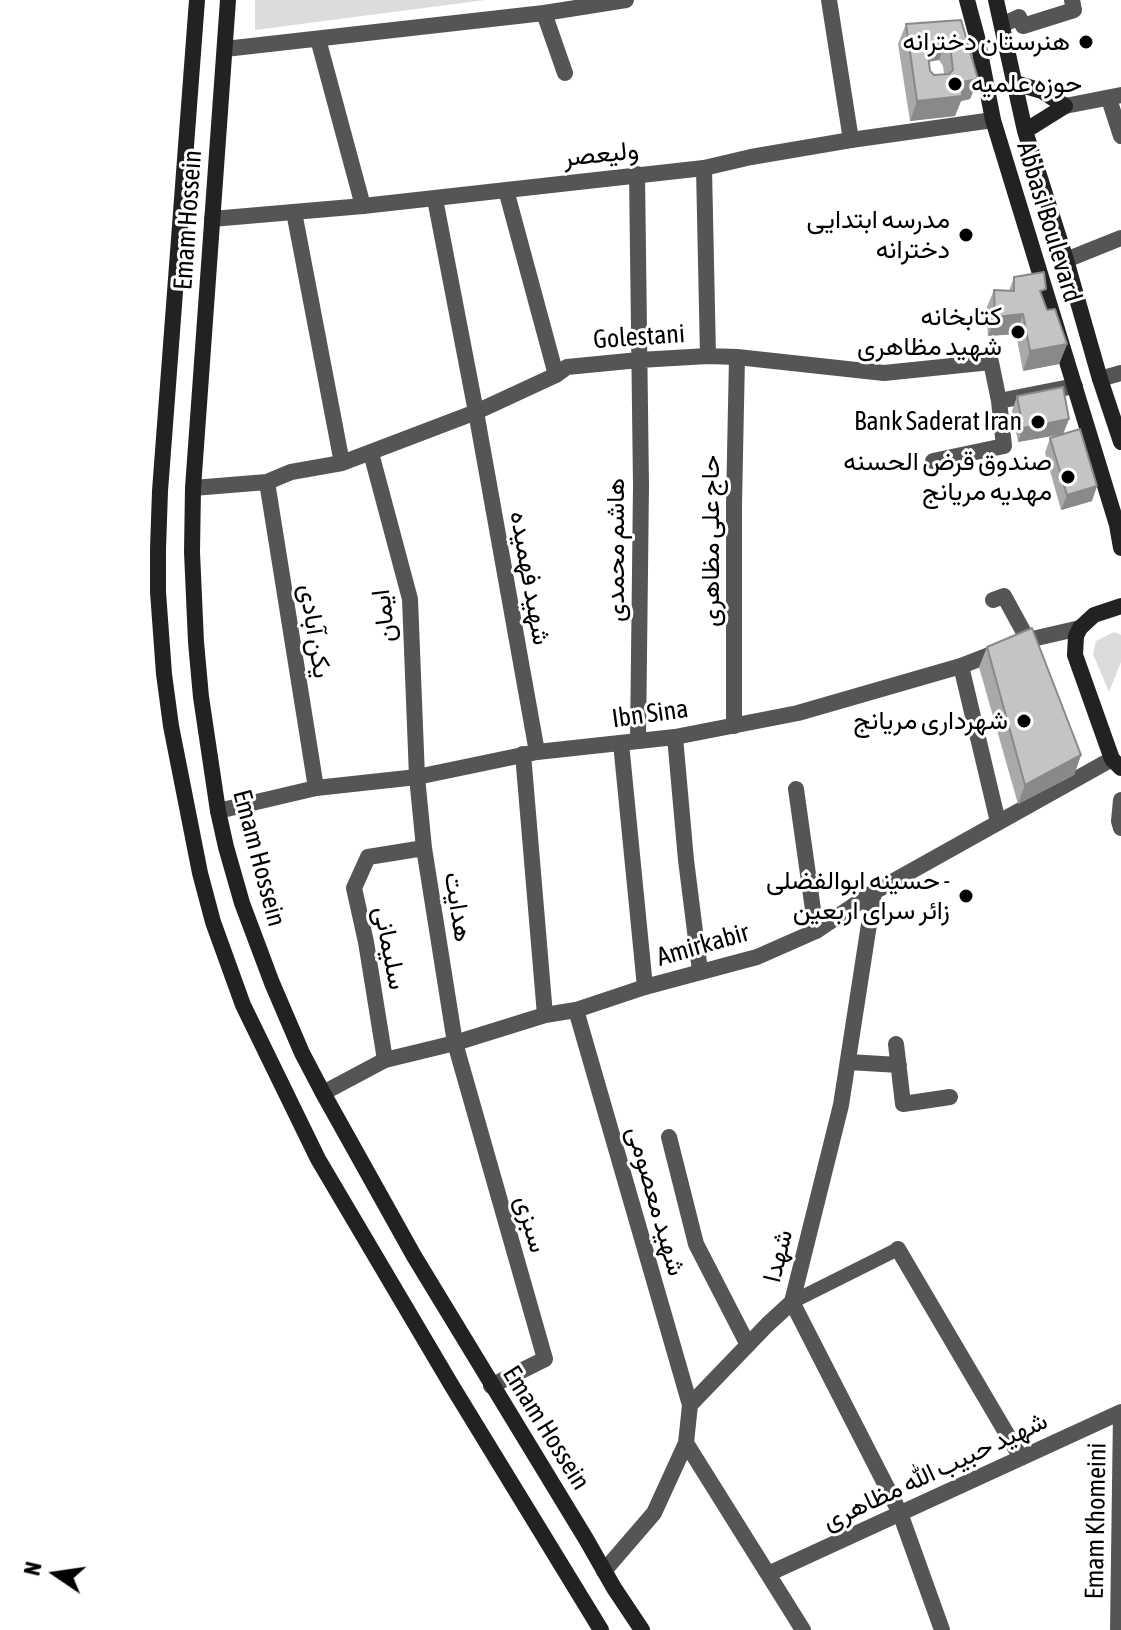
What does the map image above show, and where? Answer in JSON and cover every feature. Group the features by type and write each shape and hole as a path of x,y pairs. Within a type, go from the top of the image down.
{"main road":[{"name":"Emam Hossein","path":"197,0 160,491 158,592 171,726 213,922 243,1005 318,1159 601,1630"},
{"name":"Emam Hossein","path":"228,0 193,488 192,586 196,642 218,811 242,903 302,1053 414,1256 642,1630"},
{"name":"Abbasi Boulevard","path":"967,0 993,120 1117,525 1121,548"},
{"path":"996,0 1025,131 1121,442"},
{"path":"1015,83 1042,91 1065,106 1025,131"},
{"path":"1117,764 1075,655 1076,636 1080,628 1094,615 1121,606"},
{"path":"188,816 218,811"}],"street":[{"path":"225,49 544,13 589,3 626,0"},
{"path":"829,0 851,140"},
{"path":"1002,25 1019,17 1023,26 1074,10 1072,0"},
{"path":"544,13 565,73"},
{"path":"318,39 363,206"},
{"path":"1065,106 1115,97 1121,136"},
{"name":"ولیعصر","path":"212,219 435,199 704,168 851,140 993,120"},
{"path":"704,168 708,356"},
{"name":"هاشم محمدی","path":"637,174 641,486 638,741"},
{"path":"506,190 556,375"},
{"name":"شهید فهمیده","path":"435,199 476,412 530,753 545,1015"},
{"path":"294,212 342,463"},
{"path":"1066,260 1121,238"},
{"name":"Golestani","path":"193,488 267,482 291,472 342,463 476,412 567,367 708,356 884,373 991,362 999,401"},
{"name":"حاج علی مظاهری","path":"734,726 737,357"},
{"path":"1100,379 1121,373"},
{"path":"933,461 1004,446 999,401 1075,386"},
{"name":"ایمان","path":"371,453 410,599 417,777"},
{"name":"یکن آبادی","path":"267,482 316,788"},
{"path":"993,600 1004,596 1028,640"},
{"name":"Ibn Sina","path":"218,811 316,788 417,777 530,753 675,737 798,713 961,666 1028,640 1080,628"},
{"path":"961,666 998,822"},
{"path":"675,737 700,971"},
{"path":"621,743 645,987"},
{"name":"Amirkabir","path":"323,1093 385,1060 455,1043 545,1015 576,1010 645,987 757,957 816,931 874,892 998,822 1117,764"},
{"name":"هدایت","path":"417,777 424,848 455,1043"},
{"path":"796,789 816,931"},
{"path":"1121,800 1121,828"},
{"name":"سلیمانی","path":"385,1060 354,888 368,857 424,848"},
{"name":"شهدا","path":"690,1405 792,1302 841,1105 874,892"},
{"name":"شهید معصومی","path":"576,1010 690,1405"},
{"name":"سبزی","path":"455,1043 545,1359 491,1386"},
{"path":"896,1044 903,1104 950,1097"},
{"path":"848,1062 899,1065"},
{"path":"669,1137 696,1244 748,1345"},
{"path":"942,1630 900,1513 792,1302 898,1249 1021,1458"},
{"path":"604,1571 654,1513 686,1443 690,1405"},
{"name":"شهید حبیب الله مظاهری","path":"768,1574 1121,1412"},
{"name":"Emam Khomeini","path":"1118,1630 1121,1412"},
{"path":"686,1443 803,1630"}],"shaded area":[{"path":"255,0 485,0 255,30"},
{"path":"1114,632 1121,635 1121,662 1109,692 1093,654 1096,641"}],"building":[{"path":"961,20 978,79 962,82 962,96 917,101 906,24","holes":["946,41 950,46 953,70 949,74 934,75 930,71 927,46"]},
{"path":"1044,272 1046,289 1040,291 1047,310 1055,309 1067,344 1030,351 1023,314 995,317 994,290 1014,291 1014,277"},
{"path":"1063,387 1069,419 1023,428 1017,396"},
{"path":"1080,429 1097,486 1067,495 1050,438"},
{"name":"شهرداری مریانج","path":"1032,628 1081,755 1025,785 987,647"}],"place":[{"name":"هنرستان دخترانه","path":"1086,42"},
{"name":"حوزه علمیه","path":"955,84"},
{"name":"مدرسه ابتدایی دخترانه","path":"966,235"},
{"name":"کتابخانه شهید مظاهری","path":"1018,332"},
{"name":"Bank Saderat Iran","path":"1038,422"},
{"name":"صندوق قرض الحسنه مهدیه مریانج","path":"1068,477"},
{"name":"شهرداری مریانج","path":"1024,721"},
{"name":"حسینه ابوالفضلی - زائر سرای اربعین","path":"966,896"}]}
